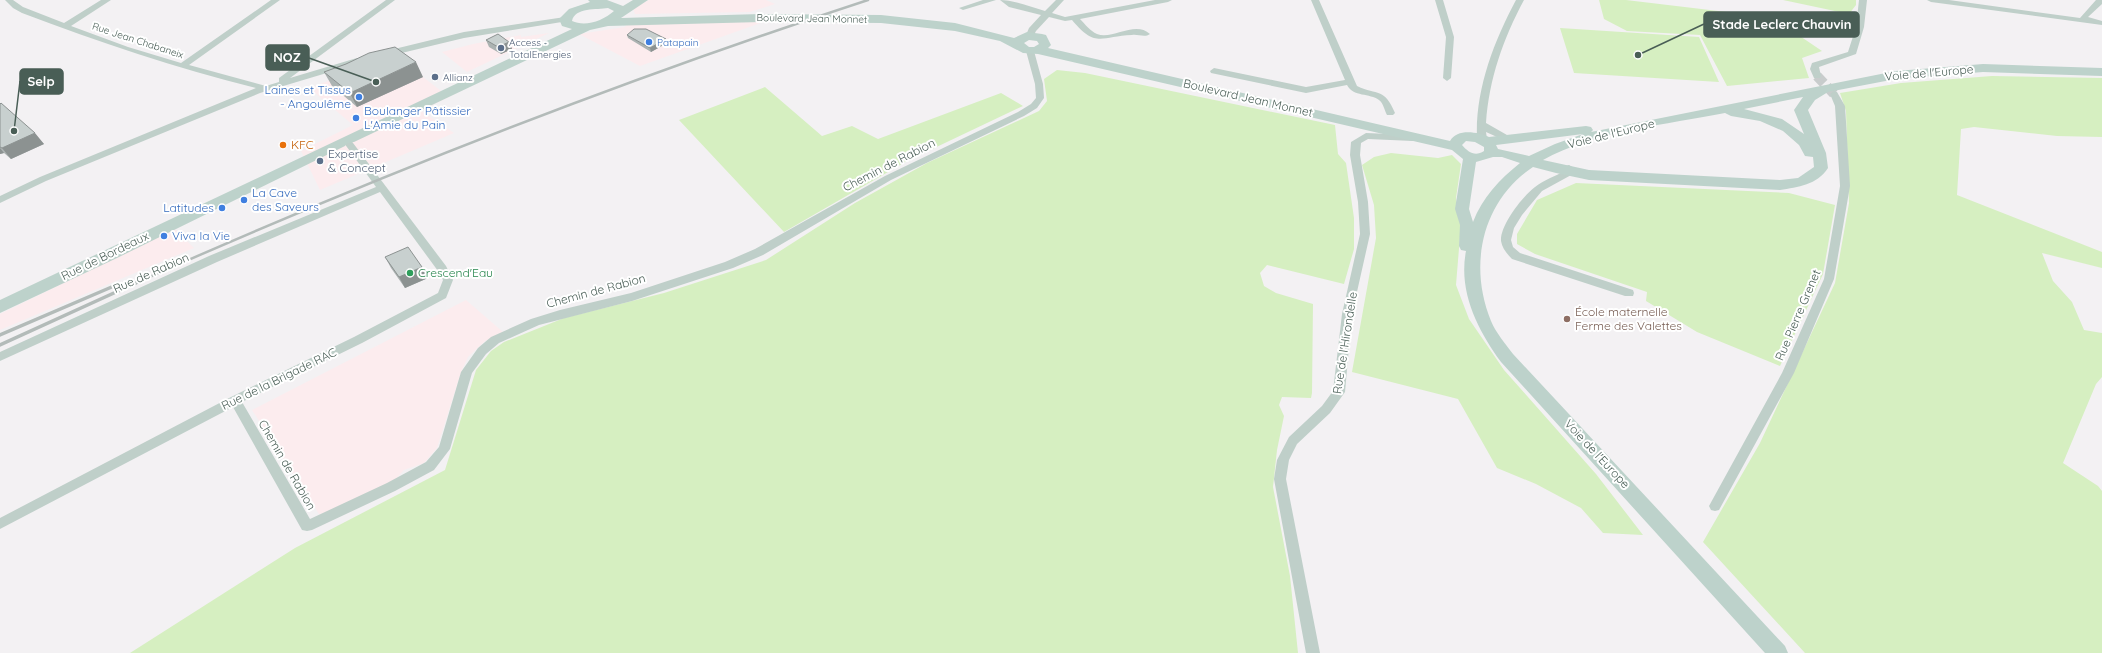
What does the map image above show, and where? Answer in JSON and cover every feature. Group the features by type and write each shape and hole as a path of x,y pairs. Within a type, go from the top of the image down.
{"main road":[{"path":"594,0 631,16 785,16"},
{"path":"565,21 575,27 589,26 605,22 614,9 624,0"},
{"path":"577,5 614,9 642,0"},
{"name":"Rue de Bordeaux","path":"343,140 560,29 577,5"},
{"name":"Boulevard Jean Monnet","path":"605,22 785,16 847,17 928,23 986,33 1012,40 1023,39"},
{"name":"Rue de Bordeaux","path":"0,300 133,240 343,140 589,26"},
{"path":"1038,49 1042,38 1023,39 1021,49 1038,49 1461,141 1487,145 1503,153 1562,172 1601,176 1780,185 1804,181 1816,174 1821,164 1801,110 1810,97 1818,93 1896,75"},
{"name":"Boulevard Jean Monnet","path":"1038,49 1365,130 1422,138 1461,141"},
{"path":"1487,145 1509,139 1579,131 1670,117 1864,76 1897,72 1978,66 2054,66 2102,71"},
{"name":"Voie de l'Europe","path":"1768,653 1612,484 1489,344 1467,297 1464,276 1466,247 1471,224 1480,204 1496,181 1538,154 1599,134 1670,117 1896,75 1942,70 2012,68 2102,71"},
{"path":"1562,172 1612,172 1778,179 1797,176 1809,168 1811,163 1810,150 1803,140 1776,122 1759,116 1732,112 1670,117"},
{"path":"1461,141 1459,152 1470,157 1484,157 1487,145"},
{"path":"1466,247 1467,225 1462,209 1470,157"},
{"name":"Voie de l'Europe","path":"1521,165 1498,190 1485,209 1477,229 1472,257 1472,281 1475,299 1493,340 1507,358 1778,653"},
{"name":"Rue de Bordeaux","path":"0,307 133,240"}],"street":[{"name":"Rue Jean Chabaneix","path":"9,0 18,7 64,27 182,66 265,88"},
{"path":"64,27 107,0"},
{"path":"182,66 276,0"},
{"path":"281,83 288,75 392,0"},
{"path":"963,8 992,0"},
{"path":"1004,0 1012,5 1062,19 1075,18 1168,0"},
{"path":"1023,39 1048,15 1060,0"},
{"path":"1315,0 1353,88 1359,92 1381,97 1388,104 1390,113"},
{"path":"1439,0 1450,37 1447,78"},
{"path":"1487,145 1480,125 1490,72 1509,19 1520,0"},
{"path":"1818,76 1814,69 1815,65 1852,54 1860,27 1863,0"},
{"path":"1931,0 2102,23"},
{"path":"2085,20 2084,17 2102,0"},
{"path":"1075,18 1084,30 1091,35 1104,37 1136,32 1146,34"},
{"path":"377,56 464,35 565,21"},
{"name":"Chemin de Rabion","path":"235,400 307,526 391,487 430,466 444,449 467,372 482,351 495,340 548,318 632,297 729,265 759,252 888,178 1021,114 1034,106 1040,98 1038,49"},
{"path":"0,200 20,190 192,117 265,88 364,59"},
{"path":"1214,71 1306,90 1350,82"},
{"name":"Rue Pierre Grenet","path":"1715,506 1788,372 1829,279 1845,186 1840,106 1834,94"},
{"path":"1480,125 1509,139"},
{"path":"1461,141 1480,125"},
{"name":"Rue de l'Hirondelle","path":"1313,653 1280,479 1283,460 1288,448 1302,430 1315,422 1334,402 1339,392 1347,314 1365,234 1364,202 1355,155 1356,142 1365,130"},
{"name":"Rue de la Brigade RAC","path":"0,524 235,400 358,340 442,294 448,280 442,268 368,170 343,140"},
{"path":"1562,172 1539,189 1526,202 1508,231 1505,239 1508,249 1516,256 1629,293"},
{"name":"Rue de Rabion","path":"0,357 213,259 381,188"},
{"path":"0,203 20,190"}],"shaded area":[{"path":"649,0 766,0 775,4 750,12 635,14 633,8"},
{"path":"769,20 640,66 579,34 625,27 626,25"},
{"path":"549,33 467,72 442,52 473,44 521,35 521,37"},
{"path":"402,61 449,97 421,111 454,133 320,190 301,151 353,125 309,88 353,72"},
{"path":"175,229 194,248 0,330 0,314"},
{"path":"466,300 503,332 485,341 468,357 461,372 437,448 424,463 404,470 393,482 326,513 319,514 252,410"}],"green space":[{"path":"1599,0 1626,0 1760,16 1759,18 1785,26 1822,51 1802,58 1809,78 1727,86 1700,35 1627,31 1604,19"},
{"path":"1783,0 1856,0 1856,5 1849,14"},
{"path":"1560,28 1699,37 1719,82 1574,73"},
{"path":"1057,70 1085,73 1335,125 1338,154 1346,163 1354,218 1354,249 1344,284 1267,265 1260,273 1264,286 1276,293 1313,304 1311,398 1282,397 1279,405 1284,416 1277,450 1273,487 1290,576 1298,653 130,653 295,548 445,470 476,370 491,351 504,342 564,318 664,293 766,260 855,203 927,163 1039,111 1047,101 1044,79"},
{"path":"1992,76 2102,78 2102,137 2057,136 1974,127 1961,129 1957,195 2102,252 2102,268 2042,253 2053,281 2072,302 2084,330 2102,333 2102,377 2096,384 2063,463 2098,486 2102,491 2102,653 1805,653 1703,542 1760,443 1835,283 1849,203 1846,111 1840,93 1901,83"},
{"path":"765,87 822,136 852,126 878,139 1001,93 1023,106 907,161 784,232 679,120"},
{"path":"1391,153 1438,158 1452,155 1461,164 1456,198 1461,224 1456,285 1469,319 1504,370 1596,474 1643,535 1603,533 1581,508 1536,484 1497,468 1458,399 1352,372 1376,238 1374,205 1362,165 1374,157"},
{"path":"1576,183 1789,193 1835,205 1823,274 1780,366 1697,332 1646,301 1647,292 1535,254 1517,244 1517,234 1537,200"}],"building":[{"name":"Patapain","path":"634,29 646,29 666,39 650,48 627,35"},
{"path":"498,34 509,42 498,47 486,40"},
{"path":"395,47 416,62 350,93 324,72 369,53"},
{"path":"1,103 35,133 2,148 0,147"},
{"path":"408,247 422,267 399,277 385,257"}],"tunnel":[{"path":"1817,76 1834,94"}],"railway":[{"path":"136,283 317,205 498,132 590,97 774,31 868,0"},
{"path":"0,345 138,282"},
{"path":"0,335 114,286"}],"place":[{"name":"Patapain","path":"649,42"},
{"name":"Access - TotalEnergies","path":"501,48"},
{"name":"Stade Leclerc Chauvin","path":"1638,55"},
{"name":"Allianz","path":"435,77"},
{"name":"NOZ","path":"376,82"},
{"name":"Laines et Tissus - Angoulême","path":"359,97"},
{"name":"Boulanger Pâtissier L'Amie du Pain","path":"356,118"},
{"name":"Selp","path":"14,131"},
{"name":"KFC","path":"283,145"},
{"name":"Expertise & Concept","path":"320,161"},
{"name":"La Cave des Saveurs","path":"244,200"},
{"name":"Latitudes","path":"222,208"},
{"name":"Viva la Vie","path":"164,236"},
{"name":"Crescend'Eau","path":"410,273"},
{"name":"École maternelle Ferme des Valettes","path":"1567,319"}]}
